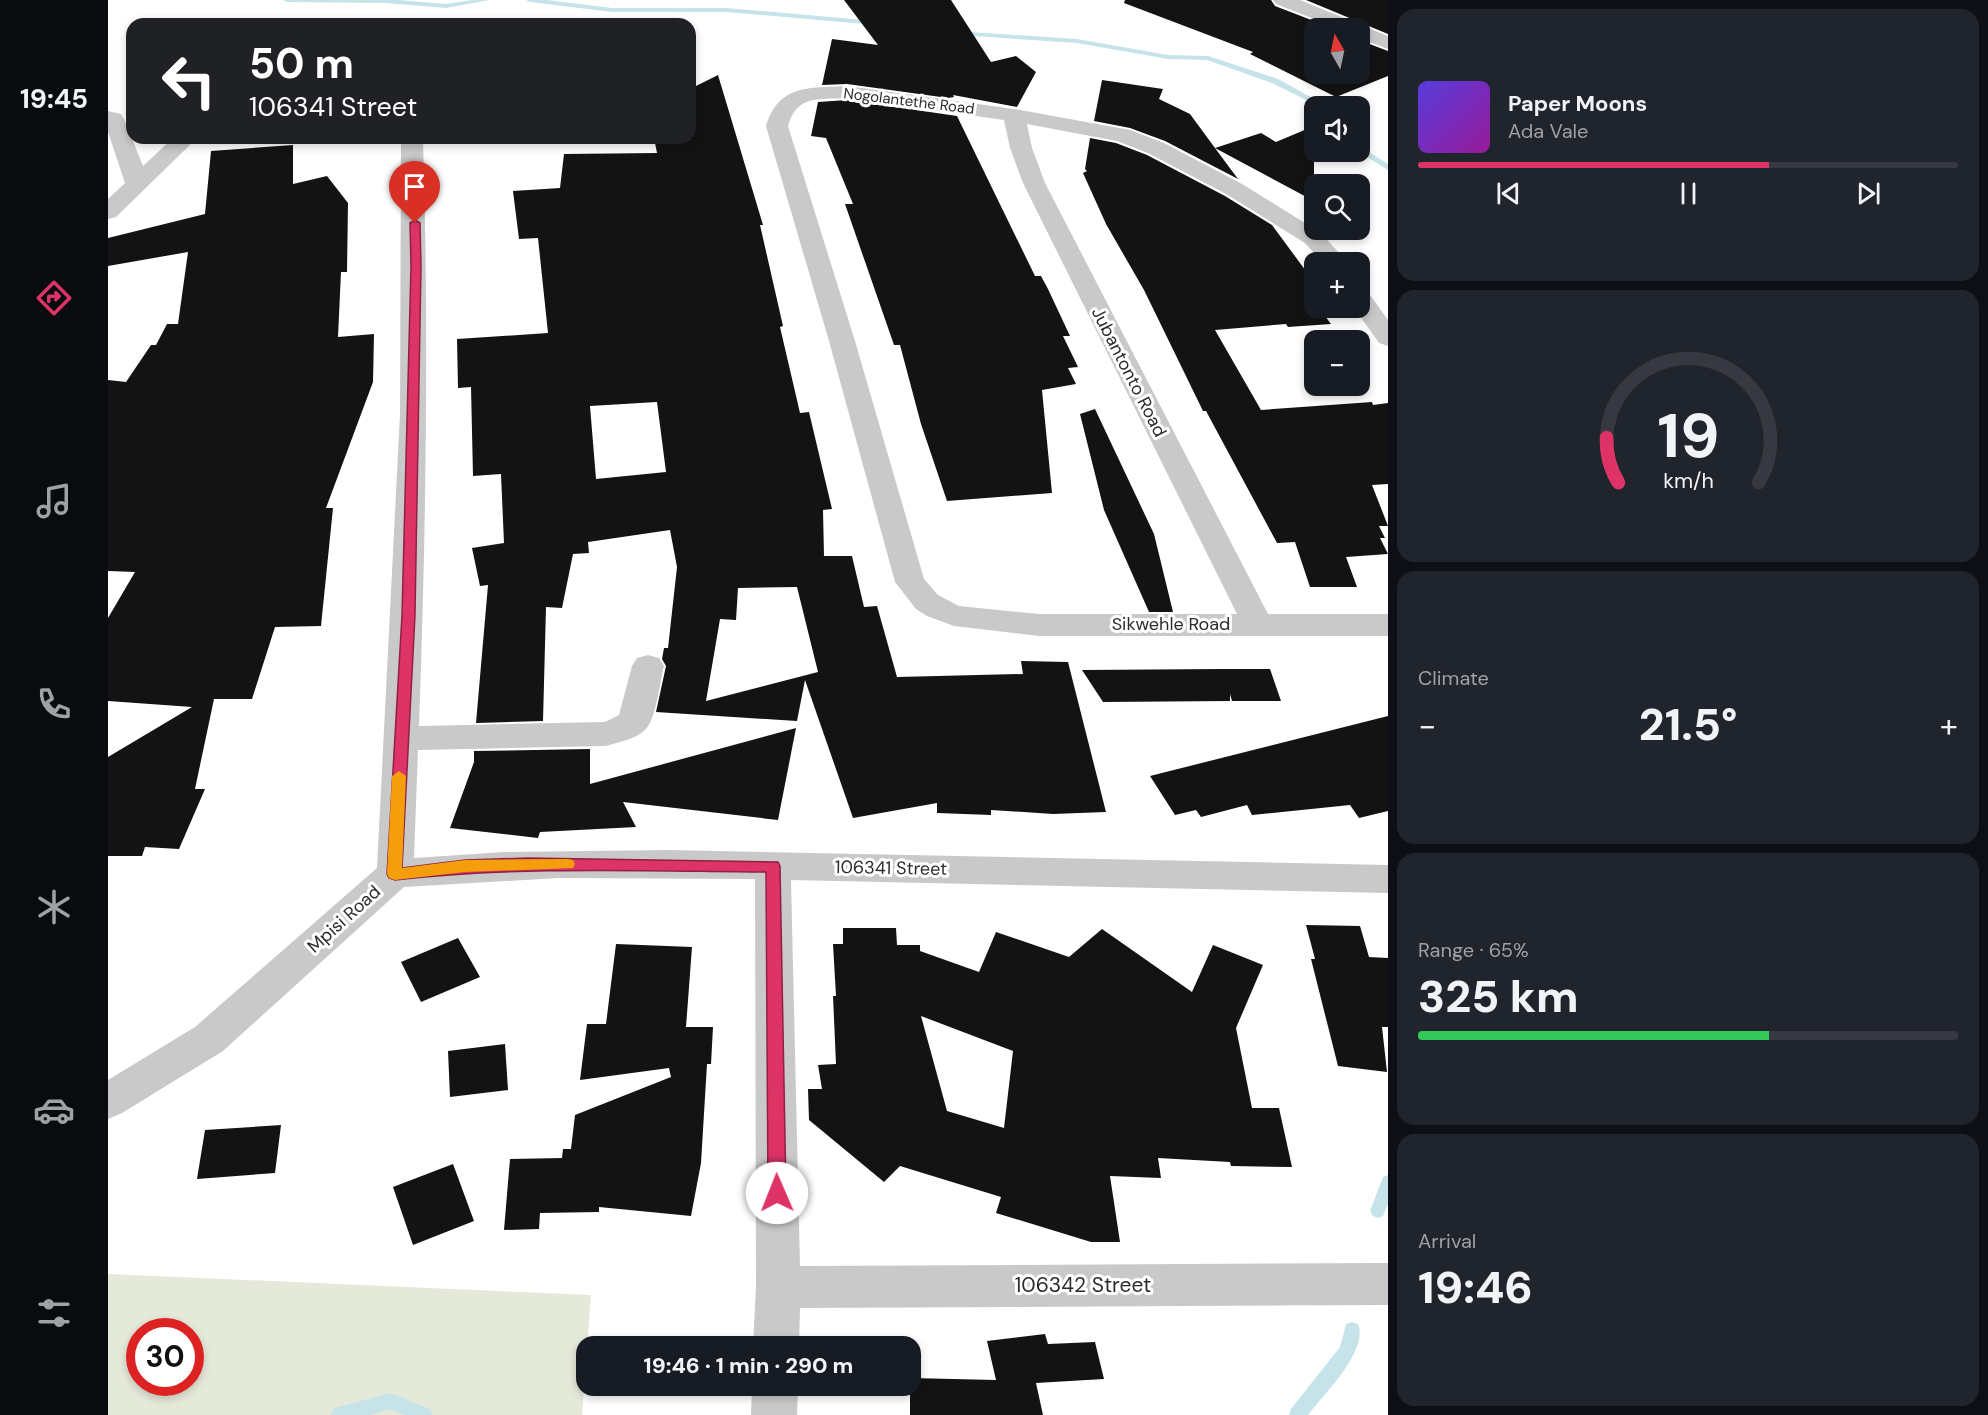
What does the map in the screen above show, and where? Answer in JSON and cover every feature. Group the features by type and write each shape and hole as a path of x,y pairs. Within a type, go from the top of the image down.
{"street":[{"path":"1283,0 1328,18"},
{"path":"1370,36 1388,43"},
{"name":"Nogolantethe Road","path":"954,615 927,602 910,582 842,341 777,126 784,107 793,99 823,92 858,93 1014,115 1122,135 1156,148 1234,189 1313,238 1326,252"},
{"name":"Jubantonto Road","path":"1014,115 1021,148 1034,183 1257,624"},
{"path":"108,117 112,119 127,150 137,184"},
{"path":"108,212 180,144"},
{"name":"Mpisi Road","path":"108,1101 209,1039 395,874 408,615 416,266 412,144"},
{"path":"1370,313 1388,338"},
{"name":"Sikwehle Road","path":"954,615 1039,625 1388,625"},
{"path":"401,738 606,734 634,721 648,666"},
{"name":"106341 Street","path":"395,874 465,866 528,864 773,866 1388,879"},
{"path":"773,866 778,1287 776,1336"},
{"name":"106342 Street","path":"778,1287 1388,1284"},
{"path":"774,1415 775,1396"}],"green space":[{"path":"108,1274 591,1295 588,1336 576,1336 576,1396 583,1396 582,1415 108,1415"}],"building":[{"path":"844,0 951,0 991,62 1016,56 1036,72 1017,107 953,95 954,97 948,98 847,84 822,85 832,39 878,45"},
{"path":"1125,0 1271,0 1275,6 1306,18 1304,18 1304,81 1250,54 1253,52 1124,3"},
{"path":"1306,0 1388,0 1388,34 1370,27 1370,18 1349,18"},
{"path":"1370,44 1388,51 1388,76 1370,83"},
{"path":"718,75 763,225 760,225 783,326 780,327 800,413 809,412 832,509 823,510 824,556 852,556 864,607 877,606 897,677 1023,674 1021,661 1068,662 1106,812 1053,814 991,810 991,815 937,813 937,803 853,818 805,680 797,721 656,712 666,666 662,659 664,648 668,648 677,567 670,530 588,542 589,553 573,554 562,608 546,607 543,721 476,723 488,585 480,586 472,548 504,543 501,474 473,476 471,387 458,388 457,339 548,333 538,238 519,239 513,191 560,188 564,154 657,153 655,144 696,144 696,86","holes":["657,402 666,472 596,479 590,406","797,587 818,672 706,701 720,619 736,620 738,588"]},
{"path":"1102,80 1163,89 1159,99 1190,114 1238,179 1165,141 1130,128 1094,121"},
{"path":"1310,84 1368,84 1338,96"},
{"path":"847,100 957,116 1035,276 1041,276 1048,289 1070,336 1063,336 1078,367 1068,368 1076,384 1042,390 1052,493 947,501 921,424 900,345 894,345 845,204 853,204 826,138 811,136 818,102"},
{"path":"1304,130 1304,162 1314,162 1314,174 1304,174 1304,196 1215,148 1261,133 1276,142"},
{"path":"1090,138 1116,143 1147,155 1225,196 1272,225 1304,268 1304,318 1326,318 1331,324 1288,327 1286,324 1215,330 1261,410 1372,402 1373,405 1388,403 1388,484 1372,485 1388,526 1379,526 1385,538 1380,538 1388,554 1346,557 1357,587 1310,587 1295,542 1277,543 1206,411 1203,411 1144,290 1106,224 1083,173 1087,171 1085,169"},
{"path":"293,145 293,184 327,176 348,203 347,272 341,272 338,337 374,334 373,382 326,508 333,508 321,626 275,627 252,699 214,699 195,789 205,789 179,849 145,847 142,856 108,856 108,757 192,707 108,701 108,618 135,572 108,571 108,380 126,382 151,345 156,345 167,324 178,324 188,252 108,266 108,238 205,214 211,151"},
{"path":"1095,409 1154,534 1173,612 1149,612 1104,510 1080,414"},
{"path":"1270,669 1281,701 1232,701 1230,694 1230,701 1103,702 1082,670"},
{"path":"1388,716 1388,811 1359,818 1350,805 1252,815 1247,805 1201,817 1196,810 1175,815 1150,776"},
{"path":"796,728 778,820 623,802 636,827 540,832 538,838 450,828 474,762 474,751 590,749 590,784"},
{"path":"1306,925 1360,926 1369,957 1388,958 1388,1027 1382,1027 1387,1072 1338,1066 1311,959 1315,959"},
{"path":"843,928 896,928 897,945 920,945 920,951 979,972 996,932 1069,957 1102,929 1192,992 1213,945 1263,965 1236,1028 1252,1108 1279,1108 1292,1167 1231,1166 1230,1162 1158,1158 1161,1178 1110,1176 1120,1242 1091,1242 996,1213 1001,1197 900,1166 884,1182 809,1120 808,1089 822,1089 818,1065 836,1064 833,944 843,944","holes":["921,1016 1013,1051 1004,1128 947,1111"]},
{"path":"458,938 480,977 421,1002 401,962"},
{"path":"616,944 692,947 686,1027 713,1027 711,1064 707,1064 701,1163 691,1216 599,1207 599,1212 540,1213 539,1229 504,1230 510,1159 562,1158 563,1149 571,1149 575,1115 671,1077 669,1068 580,1080 587,1024 606,1024"},
{"path":"505,1044 508,1090 450,1097 448,1051"},
{"path":"281,1125 275,1173 197,1179 205,1130"},
{"path":"453,1164 474,1221 413,1245 393,1187"},
{"path":"1045,1334 1048,1344 1095,1342 1104,1379 1036,1383 1043,1415 910,1415 910,1396 921,1396 921,1378 996,1380 987,1341"}],"waterway":[{"path":"287,0 385,1 446,6 486,0"},
{"path":"530,0 612,10 726,10 876,23"},
{"path":"958,33 1077,41 1168,57 1208,58 1275,81 1304,96"},
{"path":"1370,156 1388,168"},
{"path":"1378,1211 1388,1182"},
{"path":"1297,1415 1348,1351 1352,1330"},
{"path":"339,1415 390,1401 424,1415"}],"slow traffic":[{"path":"399,776 395,874 465,866 568,864"}],"route":[{"path":"415,223 408,615 395,874 465,866 528,864 773,866 777,1193"}]}
